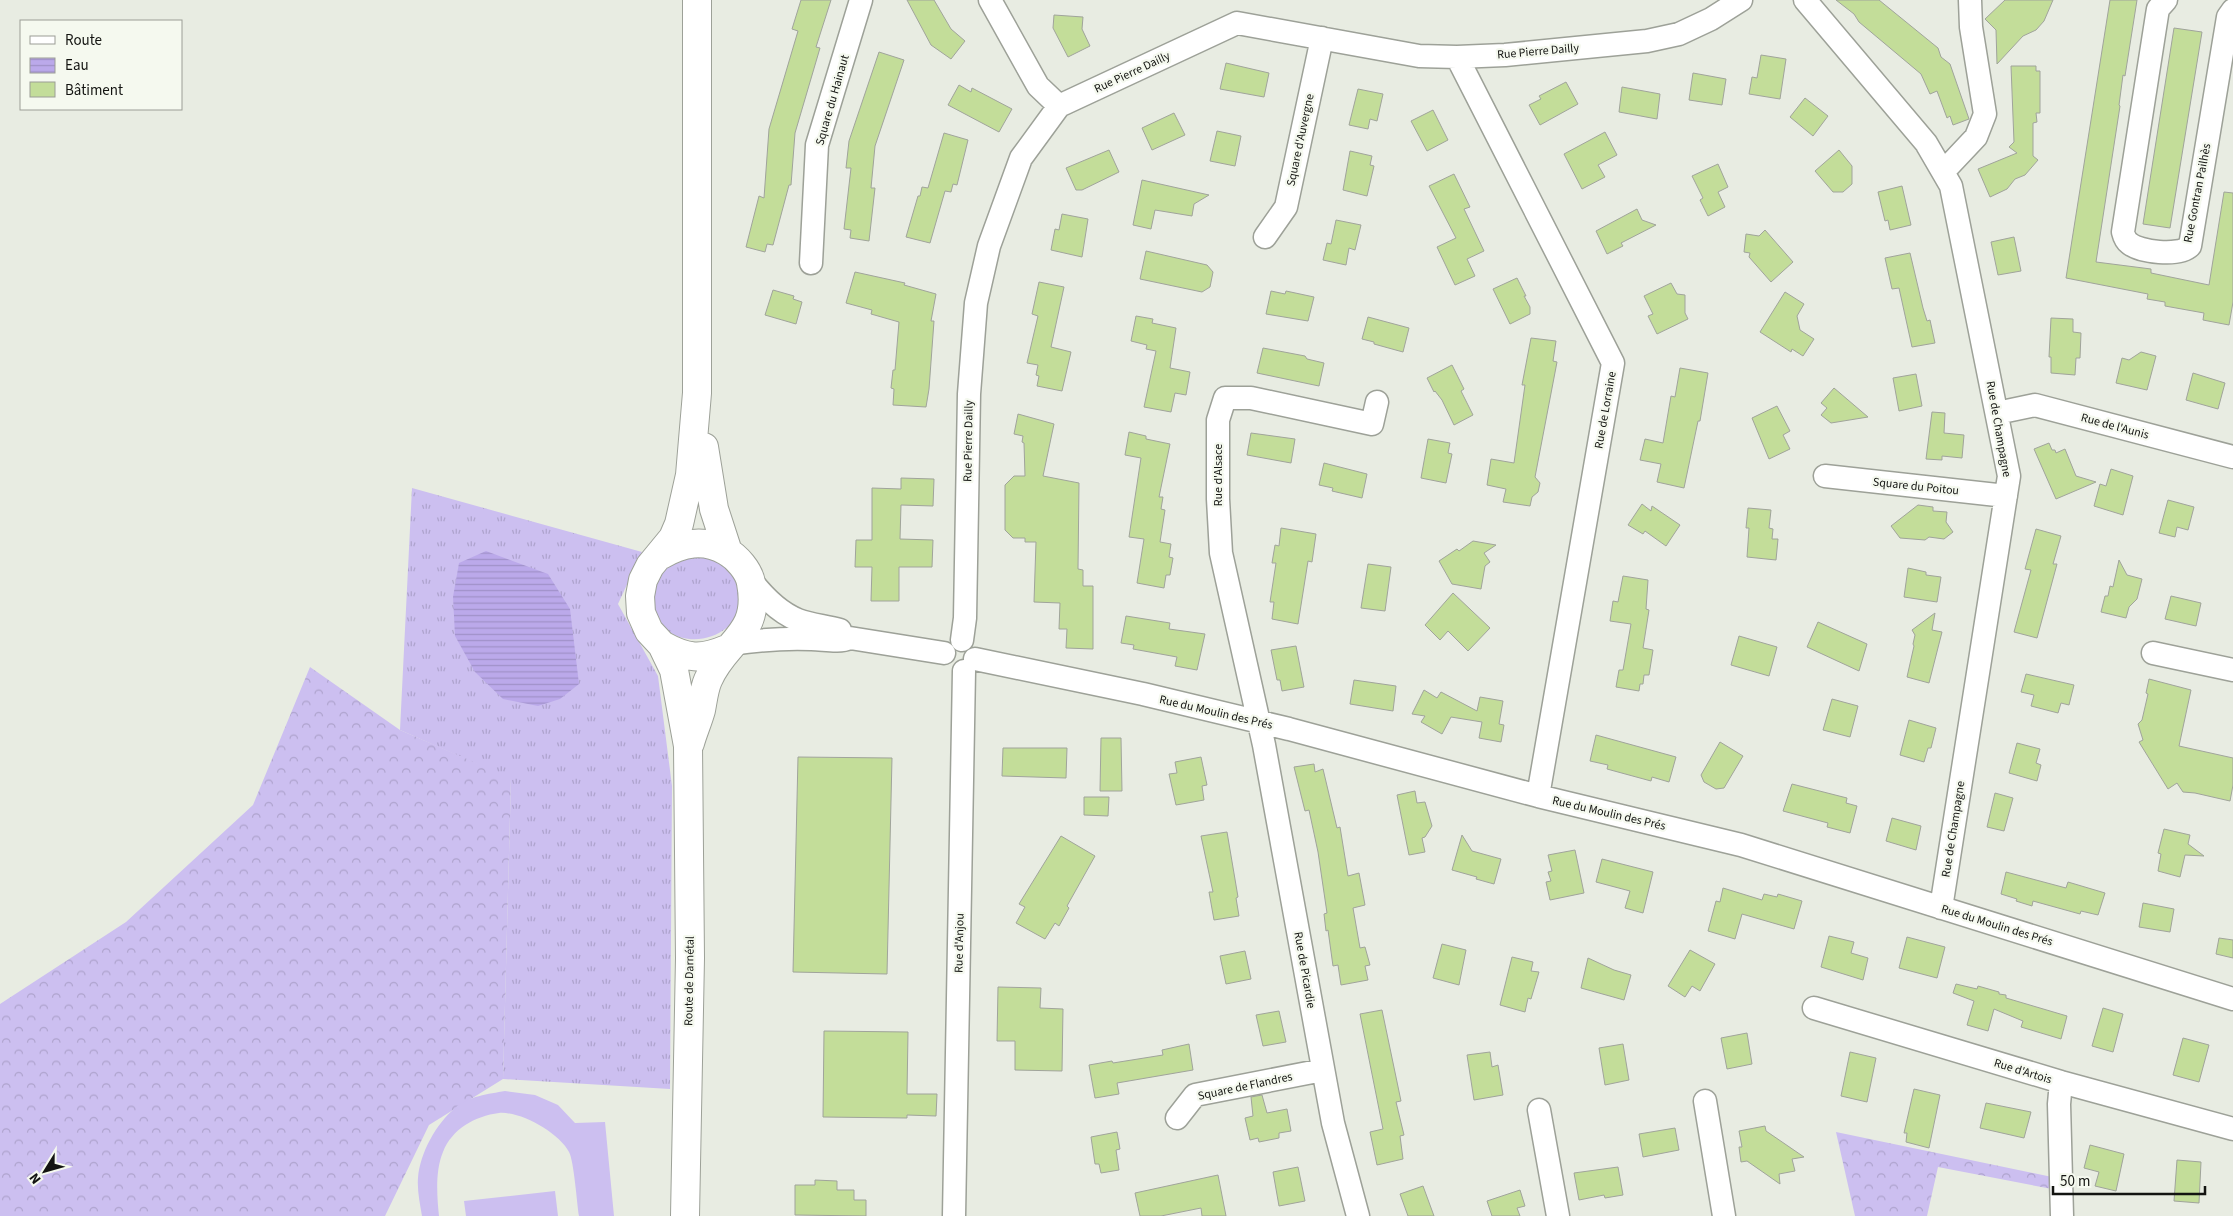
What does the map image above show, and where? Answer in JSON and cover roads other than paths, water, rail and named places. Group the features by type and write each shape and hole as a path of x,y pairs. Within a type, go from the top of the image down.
{"main road":[{"path":"688,746 674,670 662,645 649,631 641,613 640,596 643,580 650,566 661,555 673,538 688,495 697,393 697,0"},
{"path":"697,393 709,486 719,530 728,552"},
{"path":"661,555 678,546 700,542 713,545 728,552 742,564 750,579 754,599 751,619 739,639 711,656 695,657 678,654 662,645"},
{"path":"688,746 708,680 717,661 730,646"},
{"name":"Route de Darnétal","path":"686,1216 690,958 688,746"}],"street":[{"name":"Square du Hainaut","path":"810,262 818,145 861,0"},
{"path":"990,0 1038,86 1059,106"},
{"name":"Rue Pierre Dailly","path":"962,640 965,618 969,394 976,303 989,246 1021,158 1059,106 1237,23 1419,56 1505,55 1647,41 1679,34 1711,20 1741,0"},
{"name":"Rue de Champagne","path":"1805,0 1926,143 1951,186 2009,476 1941,908"},
{"path":"1943,172 1976,137 1986,114 1971,28 1970,0"},
{"name":"Rue Gontran Pailhès","path":"2166,0 2158,9 2123,232 2125,238 2134,246 2166,252 2180,252 2190,246 2228,17 2233,10"},
{"name":"Square d'Auvergne","path":"1265,237 1286,207 1322,38"},
{"name":"Rue de Lorraine","path":"1457,57 1613,363 1538,796"},
{"name":"Rue d'Alsace","path":"1259,722 1221,553 1218,499 1218,420 1225,398 1251,398 1372,424 1377,402"},
{"name":"Rue de l'Aunis","path":"1997,414 2035,405 2233,457"},
{"name":"Square du Poitou","path":"1826,476 2006,496"},
{"path":"750,579 761,593 778,608 797,620 844,631 850,638"},
{"path":"730,646 755,640 814,638 844,641 850,638 944,653"},
{"path":"962,640 973,646 970,665 958,672 948,667 945,663 944,653 949,643 962,640"},
{"path":"2153,652 2233,670"},
{"name":"Rue du Moulin des Prés","path":"970,665 1142,694 1259,722 1538,796 1741,845 2233,999"},
{"name":"Rue d'Anjou","path":"954,1216 970,665"},
{"name":"Rue de Picardie","path":"1259,722 1333,1123 1358,1216"},
{"name":"Rue d'Artois","path":"1814,1008 2061,1082 2233,1129"},
{"name":"Square de Flandres","path":"1177,1118 1195,1095 1323,1070"},
{"path":"2061,1082 2059,1104 2062,1216"},
{"path":"1705,1101 1724,1216"},
{"path":"1539,1110 1558,1216"}],"water":[{"path":"486,551 548,574 570,609 579,684 560,699 538,706 503,699 475,672 455,636 453,597 459,563"}]}
